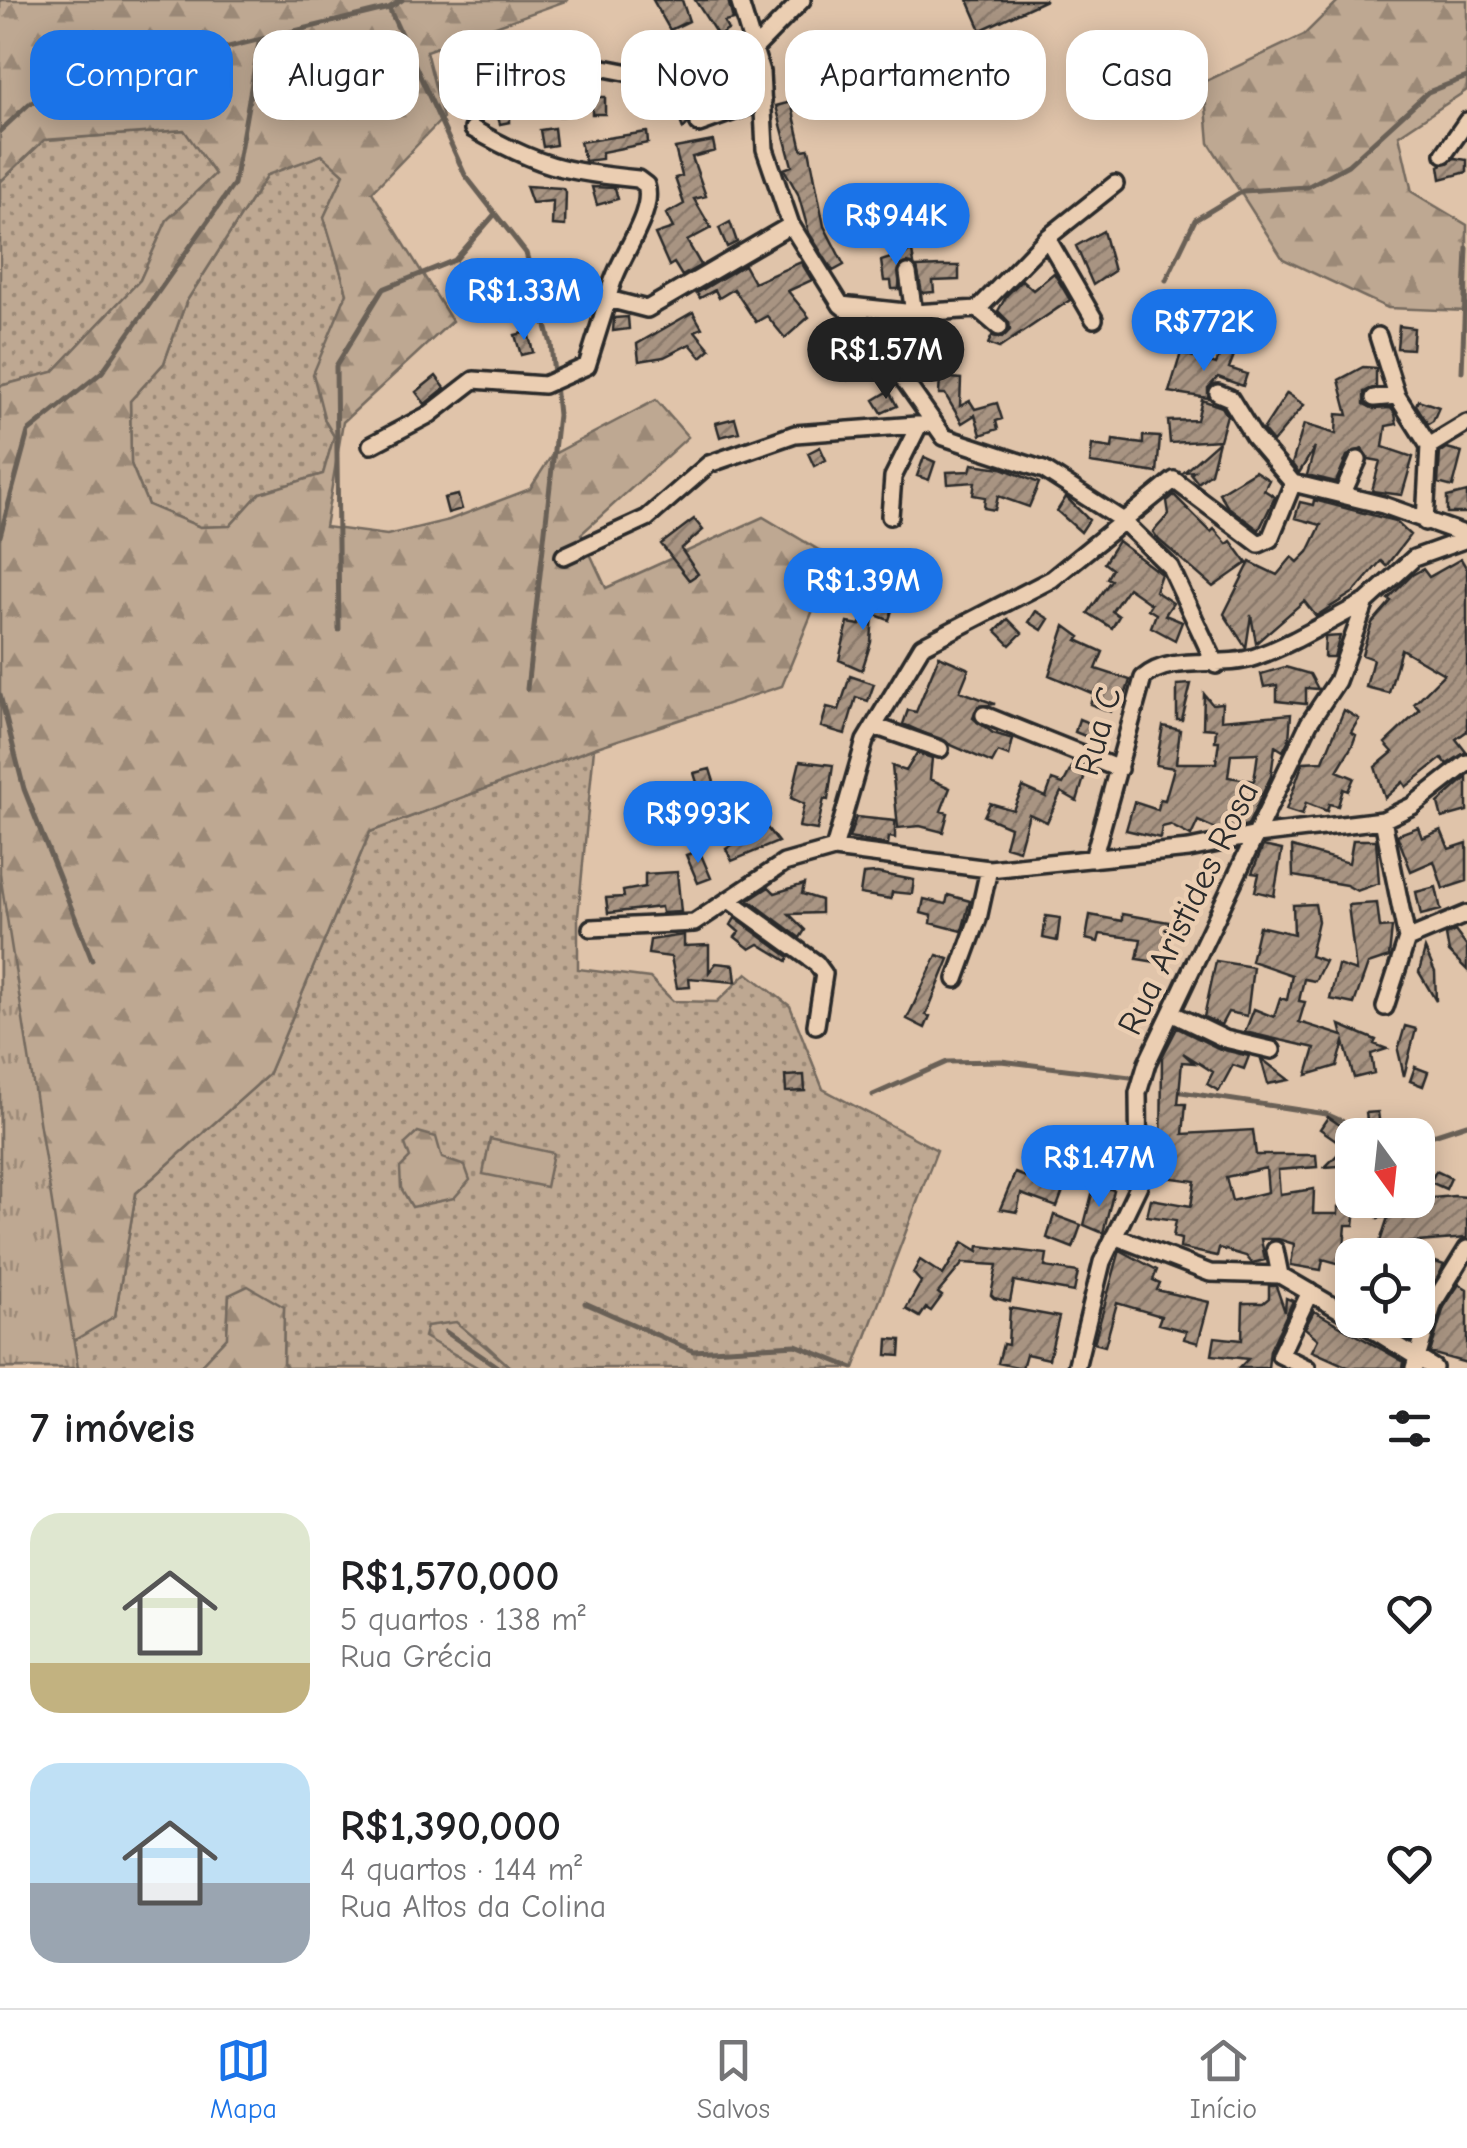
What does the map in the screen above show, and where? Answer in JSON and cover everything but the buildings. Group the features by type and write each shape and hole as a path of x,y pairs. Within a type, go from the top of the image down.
{"street":[{"path":"739,0 748,30"},
{"path":"765,38 802,0"},
{"path":"699,124 710,120"},
{"path":"764,120 765,149 791,225 841,305 862,322 924,424 944,437 1044,470 1122,520 1170,567 1216,665"},
{"path":"1444,154 1467,120"},
{"path":"372,445 430,414 474,380 544,386 587,366 632,232 646,215 646,185 638,179 564,172 514,152 473,129"},
{"path":"841,305 914,313 978,309 1047,238 1115,184"},
{"path":"608,299 648,308 791,225"},
{"path":"1047,238 1094,320"},
{"path":"908,273 914,313"},
{"path":"978,309 999,327"},
{"path":"1378,336 1397,396 1429,446 1425,522"},
{"path":"1218,393 1230,398 1293,483 1342,495 1467,537"},
{"path":"1374,398 1397,396"},
{"path":"1429,446 1467,423"},
{"path":"890,516 894,477 924,424"},
{"path":"564,556 647,518 709,464 795,434 924,424"},
{"path":"1342,495 1358,460"},
{"path":"834,850 865,740 922,646 1052,579 1174,480 1260,544 1270,539 1293,483"},
{"name":"Rua Aristides Rosa","path":"1076,1368 1102,1262 1139,1185 1138,1093 1147,1064 1309,723 1337,681 1366,602 1414,558 1467,537"},
{"name":"Rua C","path":"1092,858 1144,678 1166,665 1216,665 1255,657 1366,602"},
{"path":"984,715 1118,770"},
{"path":"874,726 940,749"},
{"path":"591,928 694,923 732,902 784,863 834,850 989,869 1189,850 1257,835 1384,820 1412,806 1467,763"},
{"path":"1384,820 1407,939 1385,1007"},
{"path":"956,979 978,918 989,869"},
{"path":"732,902 816,963 824,974 816,1025"},
{"path":"1407,939 1467,914"},
{"path":"1174,1014 1225,1039 1272,1050"},
{"path":"1114,1236 1210,1273 1280,1275 1335,1307"},
{"path":"1383,1338 1423,1365 1434,1302 1467,1249"},
{"path":"1274,1250 1280,1275"},
{"path":"1307,1368 1280,1355 1310,1292"}],"green space":[{"path":"0,0 568,0 484,30 439,30 439,46 426,51 441,120 372,192 452,321 343,422 325,527 387,535 449,520 530,489 552,455 656,400 688,437 581,534 606,588 763,517 834,559 782,686 594,748 370,832 268,1075 136,1193 115,1316 58,1350 0,1328 0,386 53,372 140,280 167,220 215,174 184,130 44,140 0,182","holes":["322,155 344,174 324,217 347,293 313,374 325,421 334,436 323,474 260,493 230,526 200,527 148,505 131,464 130,401 164,363 186,302 267,175"]},
{"path":"1339,0 1467,0 1467,90 1399,135 1412,192 1467,225 1467,311 1388,308 1283,259 1209,143 1208,80 1304,35"},
{"path":"185,130 215,174 167,220 140,280 53,372 0,386 0,182 44,140"},
{"path":"322,154 344,174 324,217 347,293 314,374 325,421 334,436 323,474 260,493 230,526 200,527 148,505 131,464 130,401 164,363 186,302 268,174"},
{"path":"594,748 578,916 578,969 650,978 673,1001 717,1002 747,973 790,1006 823,1089 937,1150 854,1368 511,1368 486,1345 425,1337 479,1368 287,1368 283,1363 284,1307 229,1295 227,1337 198,1368 0,1368 0,874 115,1316 136,1193 268,1075 370,832"},
{"path":"0,874 78,1368 0,1368"},
{"path":"418,1132 436,1137 442,1158 465,1166 470,1180 454,1198 412,1207 401,1188 400,1168 410,1158 405,1144"},
{"path":"490,1139 553,1153 546,1187 483,1174"},
{"path":"248,1286 284,1307 283,1363 287,1368 198,1368 227,1337 229,1295"},
{"path":"456,1322 511,1368 479,1368 424,1337 427,1326"}],"waterway":[{"path":"0,131 29,104 64,87 389,8 402,0"},
{"path":"389,8 465,175 526,253 551,344 558,415 527,689"},
{"path":"0,536 28,432 102,372 234,184 253,77"},
{"path":"1166,280 1195,220 1243,191 1307,187 1348,165 1428,92 1467,77"},
{"path":"339,630 336,366 383,289 455,260 495,214"},
{"path":"1462,372 1467,248"},
{"path":"0,695 24,789 92,960"},
{"path":"873,1095 947,1062 1001,1061 1130,1077"},
{"path":"1175,1091 1335,1118"},
{"path":"1435,1134 1467,1124"},
{"path":"585,1303 693,1351 796,1345 853,1368"},
{"path":"446,1332 499,1368"}]}
